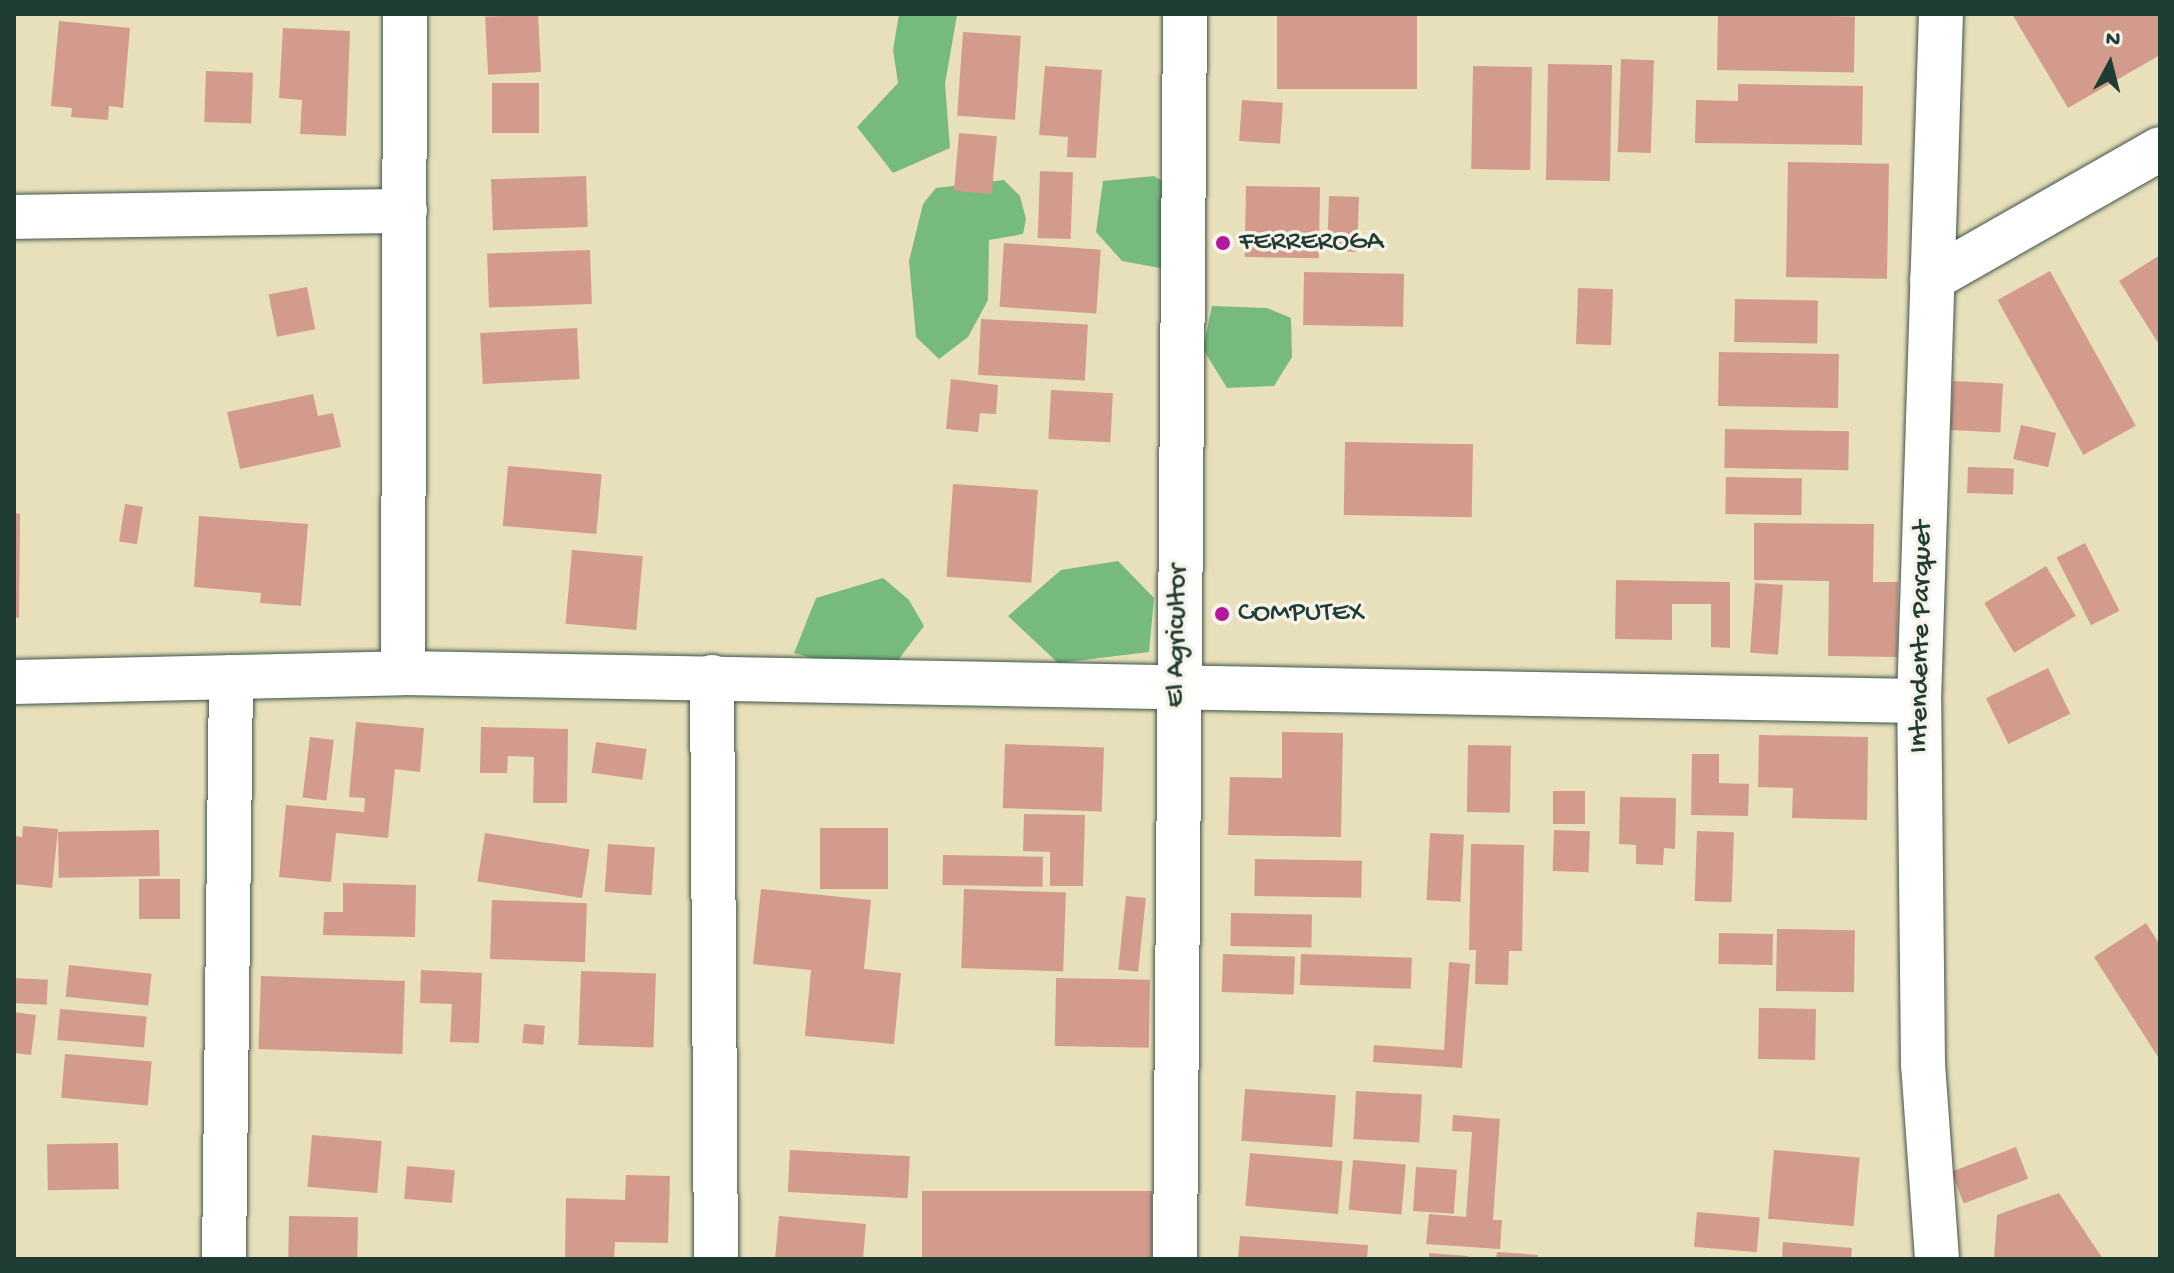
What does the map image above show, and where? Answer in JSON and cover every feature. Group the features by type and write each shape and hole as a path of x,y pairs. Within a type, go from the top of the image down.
{"street":[{"path":"403,673 405,14"},
{"name":"El Agricultor","path":"1175,1259 1185,14"},
{"name":"Intendente Parquet","path":"1937,1259 1923,1065 1919,701 1941,14"},
{"path":"1932,279 2160,149"},
{"path":"14,217 405,211"},
{"path":"14,682 403,673 1919,701"},
{"path":"224,1259 231,677"},
{"path":"712,677 716,1259"}],"green space":[{"path":"899,14 1009,14 957,15 945,84 950,148 893,173 857,127 898,83 893,50"},
{"path":"1154,176 1175,189 1171,270 1122,261 1096,232 1103,181"},
{"path":"1004,180 1020,196 1026,219 1023,234 989,240 988,300 968,337 939,359 916,337 909,261 923,204 936,188"},
{"path":"1212,306 1267,308 1291,318 1292,357 1274,386 1227,388 1203,349"},
{"path":"1118,561 1154,598 1149,652 1058,663 1008,616 1061,570"},
{"path":"883,578 909,600 924,626 895,664 845,667 794,653 816,598"}],"building":[{"path":"538,14 541,72 488,75 485,17"},
{"path":"1277,14 1417,14 1417,89 1277,89"},
{"path":"1718,14 1855,16 1854,72 1717,70"},
{"path":"2012,14 2160,14 2160,55 2068,108"},
{"path":"59,21 130,28 123,108 109,106 108,120 71,117 72,108 51,106"},
{"path":"283,28 350,31 346,136 300,134 302,100 279,98"},
{"path":"963,32 1021,36 1015,120 957,116"},
{"path":"1621,59 1654,60 1651,153 1618,152"},
{"path":"1548,64 1612,65 1610,181 1546,180"},
{"path":"1045,66 1102,70 1096,158 1067,157 1068,137 1039,135"},
{"path":"1473,66 1532,67 1530,170 1471,169"},
{"path":"206,71 253,73 251,124 204,122"},
{"path":"492,83 539,83 539,133 492,133"},
{"path":"1738,84 1863,86 1862,145 1695,143 1696,100 1738,101"},
{"path":"1242,100 1283,103 1280,144 1239,141"},
{"path":"959,133 997,136 992,194 954,191"},
{"path":"1788,162 1889,164 1887,279 1786,277"},
{"path":"1040,171 1073,172 1071,239 1038,238"},
{"path":"586,176 588,227 493,230 491,179"},
{"path":"1246,186 1320,187 1319,258 1245,257"},
{"path":"1329,196 1359,197 1357,252 1327,251"},
{"path":"1004,243 1101,250 1096,314 1000,307"},
{"path":"590,250 592,304 489,308 487,254"},
{"path":"2160,255 2160,346 2119,281"},
{"path":"2050,271 2136,426 2083,455 1998,300"},
{"path":"1304,272 1404,274 1403,327 1303,325"},
{"path":"307,287 315,329 277,337 269,294"},
{"path":"1578,288 1613,289 1611,345 1576,344"},
{"path":"1735,299 1818,300 1817,343 1734,342"},
{"path":"981,319 1088,325 1085,381 978,375"},
{"path":"577,328 580,379 483,384 480,333"},
{"path":"1719,352 1839,354 1838,408 1718,406"},
{"path":"951,379 998,385 996,414 980,413 978,432 946,429"},
{"path":"1953,381 2003,384 2000,433 1950,430"},
{"path":"1051,390 1113,393 1110,442 1048,439"},
{"path":"313,394 318,416 333,413 341,447 240,469 227,412"},
{"path":"2021,425 2056,433 2048,467 2013,459"},
{"path":"1725,429 1849,431 1848,470 1724,468"},
{"path":"1345,442 1473,444 1472,517 1344,515"},
{"path":"508,466 602,474 596,534 503,526"},
{"path":"1968,467 2014,469 2013,495 1967,493"},
{"path":"1726,477 1802,478 1801,515 1725,514"},
{"path":"953,484 1038,490 1031,583 947,577"},
{"path":"125,504 143,507 137,544 119,542"},
{"path":"14,513 20,514 19,618 14,617"},
{"path":"199,516 308,524 301,606 260,603 261,593 194,587"},
{"path":"1754,523 1874,524 1873,582 1898,582 1897,657 1828,656 1829,581 1754,580"},
{"path":"2085,543 2120,611 2091,625 2056,558"},
{"path":"572,550 643,556 636,630 566,624"},
{"path":"2046,566 2076,616 2014,653 1984,603"},
{"path":"1616,580 1730,582 1730,648 1711,647 1711,604 1672,604 1672,640 1615,639"},
{"path":"1755,583 1783,585 1778,655 1750,653"},
{"path":"2048,668 2070,714 2008,744 1986,698"},
{"path":"356,722 424,728 420,772 395,769 388,838 336,833 331,882 279,877 286,805 364,812 365,798 349,797"},
{"path":"481,727 568,729 567,803 533,803 534,757 508,756 507,773 480,773"},
{"path":"1282,732 1343,733 1341,837 1228,835 1230,777 1282,778"},
{"path":"1759,735 1868,737 1867,820 1792,818 1793,788 1758,787"},
{"path":"310,737 334,740 326,800 303,798"},
{"path":"596,742 647,749 642,780 592,773"},
{"path":"1005,744 1104,747 1102,811 1003,808"},
{"path":"1468,745 1511,746 1510,813 1467,812"},
{"path":"1692,754 1719,754 1719,783 1749,784 1748,816 1691,815"},
{"path":"1553,791 1585,791 1585,824 1553,824"},
{"path":"1620,797 1676,798 1675,849 1664,848 1663,865 1636,864 1636,845 1619,844"},
{"path":"1024,814 1085,815 1083,886 1050,886 1050,852 1023,851"},
{"path":"23,826 58,829 52,888 14,884 14,836 22,837"},
{"path":"820,828 888,828 888,889 820,889"},
{"path":"159,830 160,876 59,878 58,832"},
{"path":"1554,830 1590,831 1589,872 1553,871"},
{"path":"1697,831 1734,832 1732,902 1695,901"},
{"path":"485,833 590,850 582,898 477,881"},
{"path":"1430,833 1464,835 1460,902 1426,900"},
{"path":"608,844 655,847 652,895 605,892"},
{"path":"1471,844 1524,845 1522,951 1509,951 1508,985 1475,984 1476,950 1469,950"},
{"path":"943,855 1043,857 1042,887 942,885"},
{"path":"1255,859 1362,861 1361,898 1254,896"},
{"path":"139,879 180,879 180,919 139,919"},
{"path":"343,883 416,885 415,937 323,935 324,912 343,912"},
{"path":"761,889 871,900 864,969 901,973 894,1044 805,1036 811,970 753,964"},
{"path":"964,889 1066,893 1063,972 961,968"},
{"path":"1126,896 1146,898 1138,972 1118,970"},
{"path":"492,900 587,903 585,962 490,959"},
{"path":"1231,913 1312,914 1311,947 1230,946"},
{"path":"2146,923 2160,945 2160,1060 2094,957"},
{"path":"1777,929 1855,930 1854,992 1776,991"},
{"path":"1719,933 1773,934 1772,965 1718,964"},
{"path":"1223,954 1295,957 1294,994 1222,992"},
{"path":"1301,954 1412,958 1411,989 1300,985"},
{"path":"1449,962 1470,964 1462,1068 1373,1062 1374,1045 1444,1050"},
{"path":"69,965 152,974 148,1006 66,997"},
{"path":"421,970 482,973 479,1043 450,1042 452,1004 420,1003"},
{"path":"581,971 656,974 653,1048 578,1045"},
{"path":"261,976 405,981 402,1054 258,1049"},
{"path":"14,978 48,980 47,1005 14,1003"},
{"path":"1056,978 1150,980 1149,1048 1055,1046"},
{"path":"1759,1008 1816,1009 1815,1060 1758,1059"},
{"path":"60,1009 147,1017 144,1047 57,1040"},
{"path":"14,1012 36,1015 31,1055 14,1053"},
{"path":"524,1024 545,1026 543,1045 522,1043"},
{"path":"65,1054 152,1062 148,1105 61,1098"},
{"path":"1245,1089 1336,1095 1332,1147 1241,1141"},
{"path":"1356,1091 1422,1094 1419,1142 1353,1139"},
{"path":"1453,1115 1500,1119 1493,1220 1502,1220 1500,1249 1426,1244 1429,1214 1466,1217 1472,1132 1452,1131"},
{"path":"312,1135 382,1141 377,1193 307,1187"},
{"path":"118,1143 119,1189 48,1190 47,1144"},
{"path":"2016,1147 2028,1179 1964,1203 1952,1172"},
{"path":"790,1150 910,1156 908,1198 788,1192"},
{"path":"1774,1150 1860,1157 1854,1226 1768,1219"},
{"path":"1250,1153 1343,1161 1338,1214 1245,1206"},
{"path":"1353,1160 1406,1165 1401,1214 1349,1210"},
{"path":"407,1166 455,1170 452,1203 404,1199"},
{"path":"1416,1167 1457,1170 1454,1214 1413,1211"},
{"path":"626,1175 670,1176 668,1243 615,1242 614,1259 565,1259 566,1198 625,1200"},
{"path":"922,1191 1152,1191 1152,1259 922,1259"},
{"path":"2059,1193 2103,1259 1994,1259 1997,1215"},
{"path":"1697,1212 1760,1217 1757,1252 1694,1247"},
{"path":"289,1216 358,1217 357,1259 288,1259"},
{"path":"779,1216 866,1224 863,1259 775,1259"},
{"path":"1240,1236 1368,1245 1367,1259 1238,1259"},
{"path":"1783,1242 1852,1248 1851,1259 1782,1259"},
{"path":"1497,1252 1538,1255 1537,1259 1496,1259"},
{"path":"1429,1253 1468,1256 1468,1259 1429,1259"}],"place":[{"name":"FERREROGA","path":"1223,243"},
{"name":"COMPUTEX","path":"1222,614"}]}
